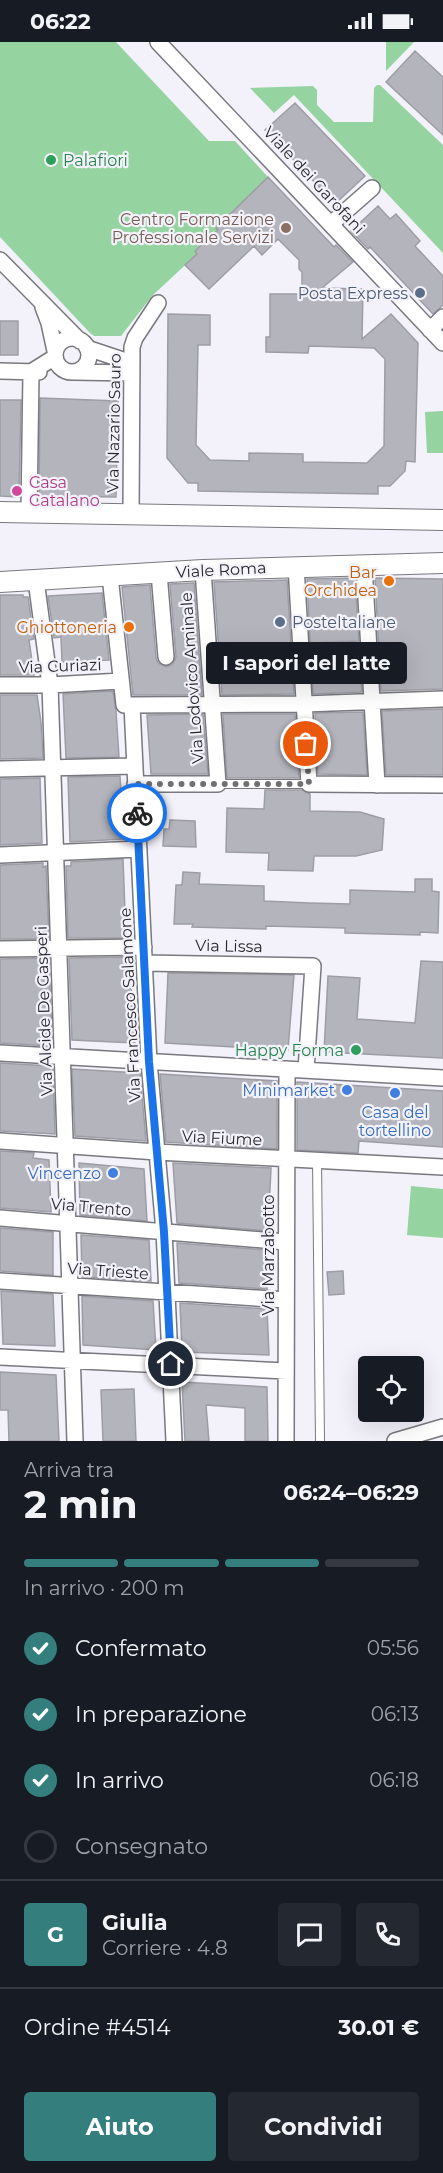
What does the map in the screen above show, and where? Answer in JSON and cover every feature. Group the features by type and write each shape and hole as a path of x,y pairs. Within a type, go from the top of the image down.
{"street":[{"name":"Viale dei Garofani","path":"158,42 443,343"},
{"path":"332,224 372,188"},
{"path":"0,260 83,344 88,353 87,363 83,368 71,372 59,367 49,323 42,304"},
{"name":"Via Nazario Sauro","path":"131,515 132,346 158,303"},
{"path":"430,330 443,317"},
{"path":"31,372 55,354 57,346 65,340 75,339 132,368"},
{"path":"0,371 71,372 132,368"},
{"path":"29,513 31,372"},
{"path":"0,512 443,520"},
{"name":"Viale Roma","path":"0,582 296,566 443,563"},
{"path":"364,565 376,785"},
{"path":"296,566 309,784 443,785"},
{"name":"Via Lodovico Aminale","path":"203,570 218,784"},
{"path":"159,573 166,657"},
{"name":"Via Francesco Salamone","path":"110,576 124,705 132,705 149,1062 164,1232 174,1441"},
{"name":"Via Alcide De Gasperi","path":"36,580 50,686 54,768 75,1441"},
{"name":"Via Curiazi","path":"0,685 50,686 121,681"},
{"path":"132,705 304,704 443,699"},
{"path":"0,769 134,766"},
{"path":"135,784 218,784"},
{"path":"0,855 139,849"},
{"name":"Via Lissa","path":"0,949 60,948 313,966 306,1070"},
{"path":"0,1053 443,1078"},
{"name":"Via Marzabotto","path":"286,1069 286,1441"},
{"name":"Via Fiume","path":"0,1141 443,1167"},
{"name":"Via Trento","path":"0,1218 286,1242"},
{"name":"Via Trieste","path":"0,1281 286,1300"},
{"path":"0,1357 286,1371"},
{"path":"395,1441 443,1427"}],"lane":[{"path":"300,649 369,647"},
{"path":"218,784 309,784"},
{"path":"317,1160 320,1441"}],"green space":[{"path":"0,42 116,42 209,141 235,141 268,177 217,227 218,230 195,251 197,254 152,296 121,336 94,336 90,333 0,237"},
{"path":"386,42 414,42 386,71"},
{"path":"380,85 443,145 443,253 294,95 274,113 250,88 313,86 317,90 317,105 334,122 373,122 374,88"},
{"path":"443,411 443,453 427,453 425,412"},
{"path":"411,1186 443,1189 443,1238 407,1235"}],"building":[{"path":"415,51 443,77 443,135 386,82"},
{"path":"295,103 365,176 335,204 265,130"},
{"path":"268,177 334,247 336,245 353,262 322,288 363,289 362,339 391,314 418,343 415,462 406,461 405,471 390,486 378,486 378,494 198,491 198,483 188,483 167,458 168,314 210,315 210,345 198,345 196,445 210,460 249,461 249,453 303,454 303,462 367,463 384,446 385,359 374,348 309,346 308,353 266,352 266,337 270,337 270,294 302,294 302,272 299,269 299,260 278,239 262,255 254,246 209,289 185,265 197,254 195,251 218,230 216,228"},
{"path":"378,206 390,219 396,214 420,241 415,246 443,276 443,305 433,314 370,247 368,249 351,231"},
{"path":"0,321 18,321 18,355 0,355"},
{"path":"40,398 118,401 116,497 39,496"},
{"path":"0,400 21,400 19,497 0,496"},
{"path":"355,578 359,641 310,643 307,579"},
{"path":"375,578 443,579 443,689 381,691"},
{"path":"287,580 294,694 222,695 214,582"},
{"path":"194,583 202,695 133,695 122,587 150,585 156,658 158,663 166,667 172,665 176,657 170,584"},
{"path":"102,593 109,660 62,662 61,637 54,638 48,596"},
{"path":"0,595 28,597 34,639 29,640 34,675 0,675"},
{"path":"359,653 362,692 313,694 311,655"},
{"path":"113,691 119,757 66,758 63,694"},
{"path":"0,695 37,695 43,758 0,759"},
{"path":"443,709 443,775 386,775 382,711"},
{"path":"363,712 367,775 318,774 315,713"},
{"path":"203,714 208,774 151,774 147,715"},
{"path":"223,714 295,714 299,778 227,778"},
{"path":"120,776 124,839 70,842 68,777"},
{"path":"40,778 42,843 0,845 0,779"},
{"path":"265,790 302,790 310,794 310,811 360,812 384,819 382,850 356,856 314,856 313,871 268,870 269,853 226,852 227,808 264,809"},
{"path":"170,820 195,821 196,847 163,846 164,829 169,829"},
{"path":"123,859 126,938 68,938 66,866 71,866 71,862"},
{"path":"43,863 43,867 46,866 49,939 0,939 0,865"},
{"path":"183,872 200,873 199,884 264,886 264,901 310,903 350,904 350,890 415,892 415,879 432,879 432,891 439,892 438,933 420,932 420,935 345,933 345,928 266,926 266,929 192,927 193,924 174,924 176,885 182,885"},
{"path":"127,957 129,959 135,1043 72,1040 69,958"},
{"path":"49,958 52,1039 49,1039 49,1046 0,1043 0,959"},
{"path":"421,961 443,962 443,1058 324,1052 328,976 360,978 357,1019 415,1023"},
{"path":"168,973 294,975 288,1050 165,1043"},
{"path":"0,1063 53,1068 55,1134 0,1131"},
{"path":"72,1069 140,1073 146,1141 75,1136"},
{"path":"160,1074 277,1081 277,1149 166,1142"},
{"path":"297,1082 443,1091 443,1147 359,1141 358,1153 297,1150"},
{"path":"0,1151 34,1153 33,1158 49,1160 51,1212 0,1208"},
{"path":"79,1163 144,1169 147,1221 80,1215"},
{"path":"173,1163 271,1168 268,1231 177,1223"},
{"path":"0,1228 53,1232 53,1275 0,1271"},
{"path":"81,1235 149,1240 151,1281 82,1277"},
{"path":"177,1243 267,1250 267,1289 179,1283"},
{"path":"343,1271 344,1294 329,1295 327,1272"},
{"path":"1,1291 53,1294 55,1346 3,1344"},
{"path":"82,1296 153,1301 156,1350 83,1345"},
{"path":"180,1303 267,1309 269,1355 182,1352"},
{"path":"0,1372 56,1375 59,1441 9,1441 8,1410 0,1410"},
{"path":"182,1382 267,1387 268,1441 245,1441 245,1408 206,1405 209,1441 185,1441"},
{"path":"134,1389 136,1441 103,1441 101,1390"}],"way so far":[{"path":"137,813 135,784 309,784 306,744"}],"place":[{"name":"Palafiori","path":"51,160"},
{"name":"Centro Formazione Professionale Servizi","path":"286,228"},
{"name":"Posta Express","path":"420,293"},
{"name":"Casa Catalano","path":"17,491"},
{"name":"Bar Orchidea","path":"389,581"},
{"name":"PosteItaliane","path":"280,622"},
{"name":"Ghiottoneria","path":"129,627"},
{"name":"I sapori del latte","path":"306,744"},
{"name":"Happy Forma","path":"356,1050"},
{"name":"Minimarket","path":"347,1090"},
{"name":"Casa del tortellino","path":"395,1093"},
{"name":"Vincenzo","path":"113,1173"}],"route":[{"path":"137,813 149,1062 164,1232 171,1364"}]}
